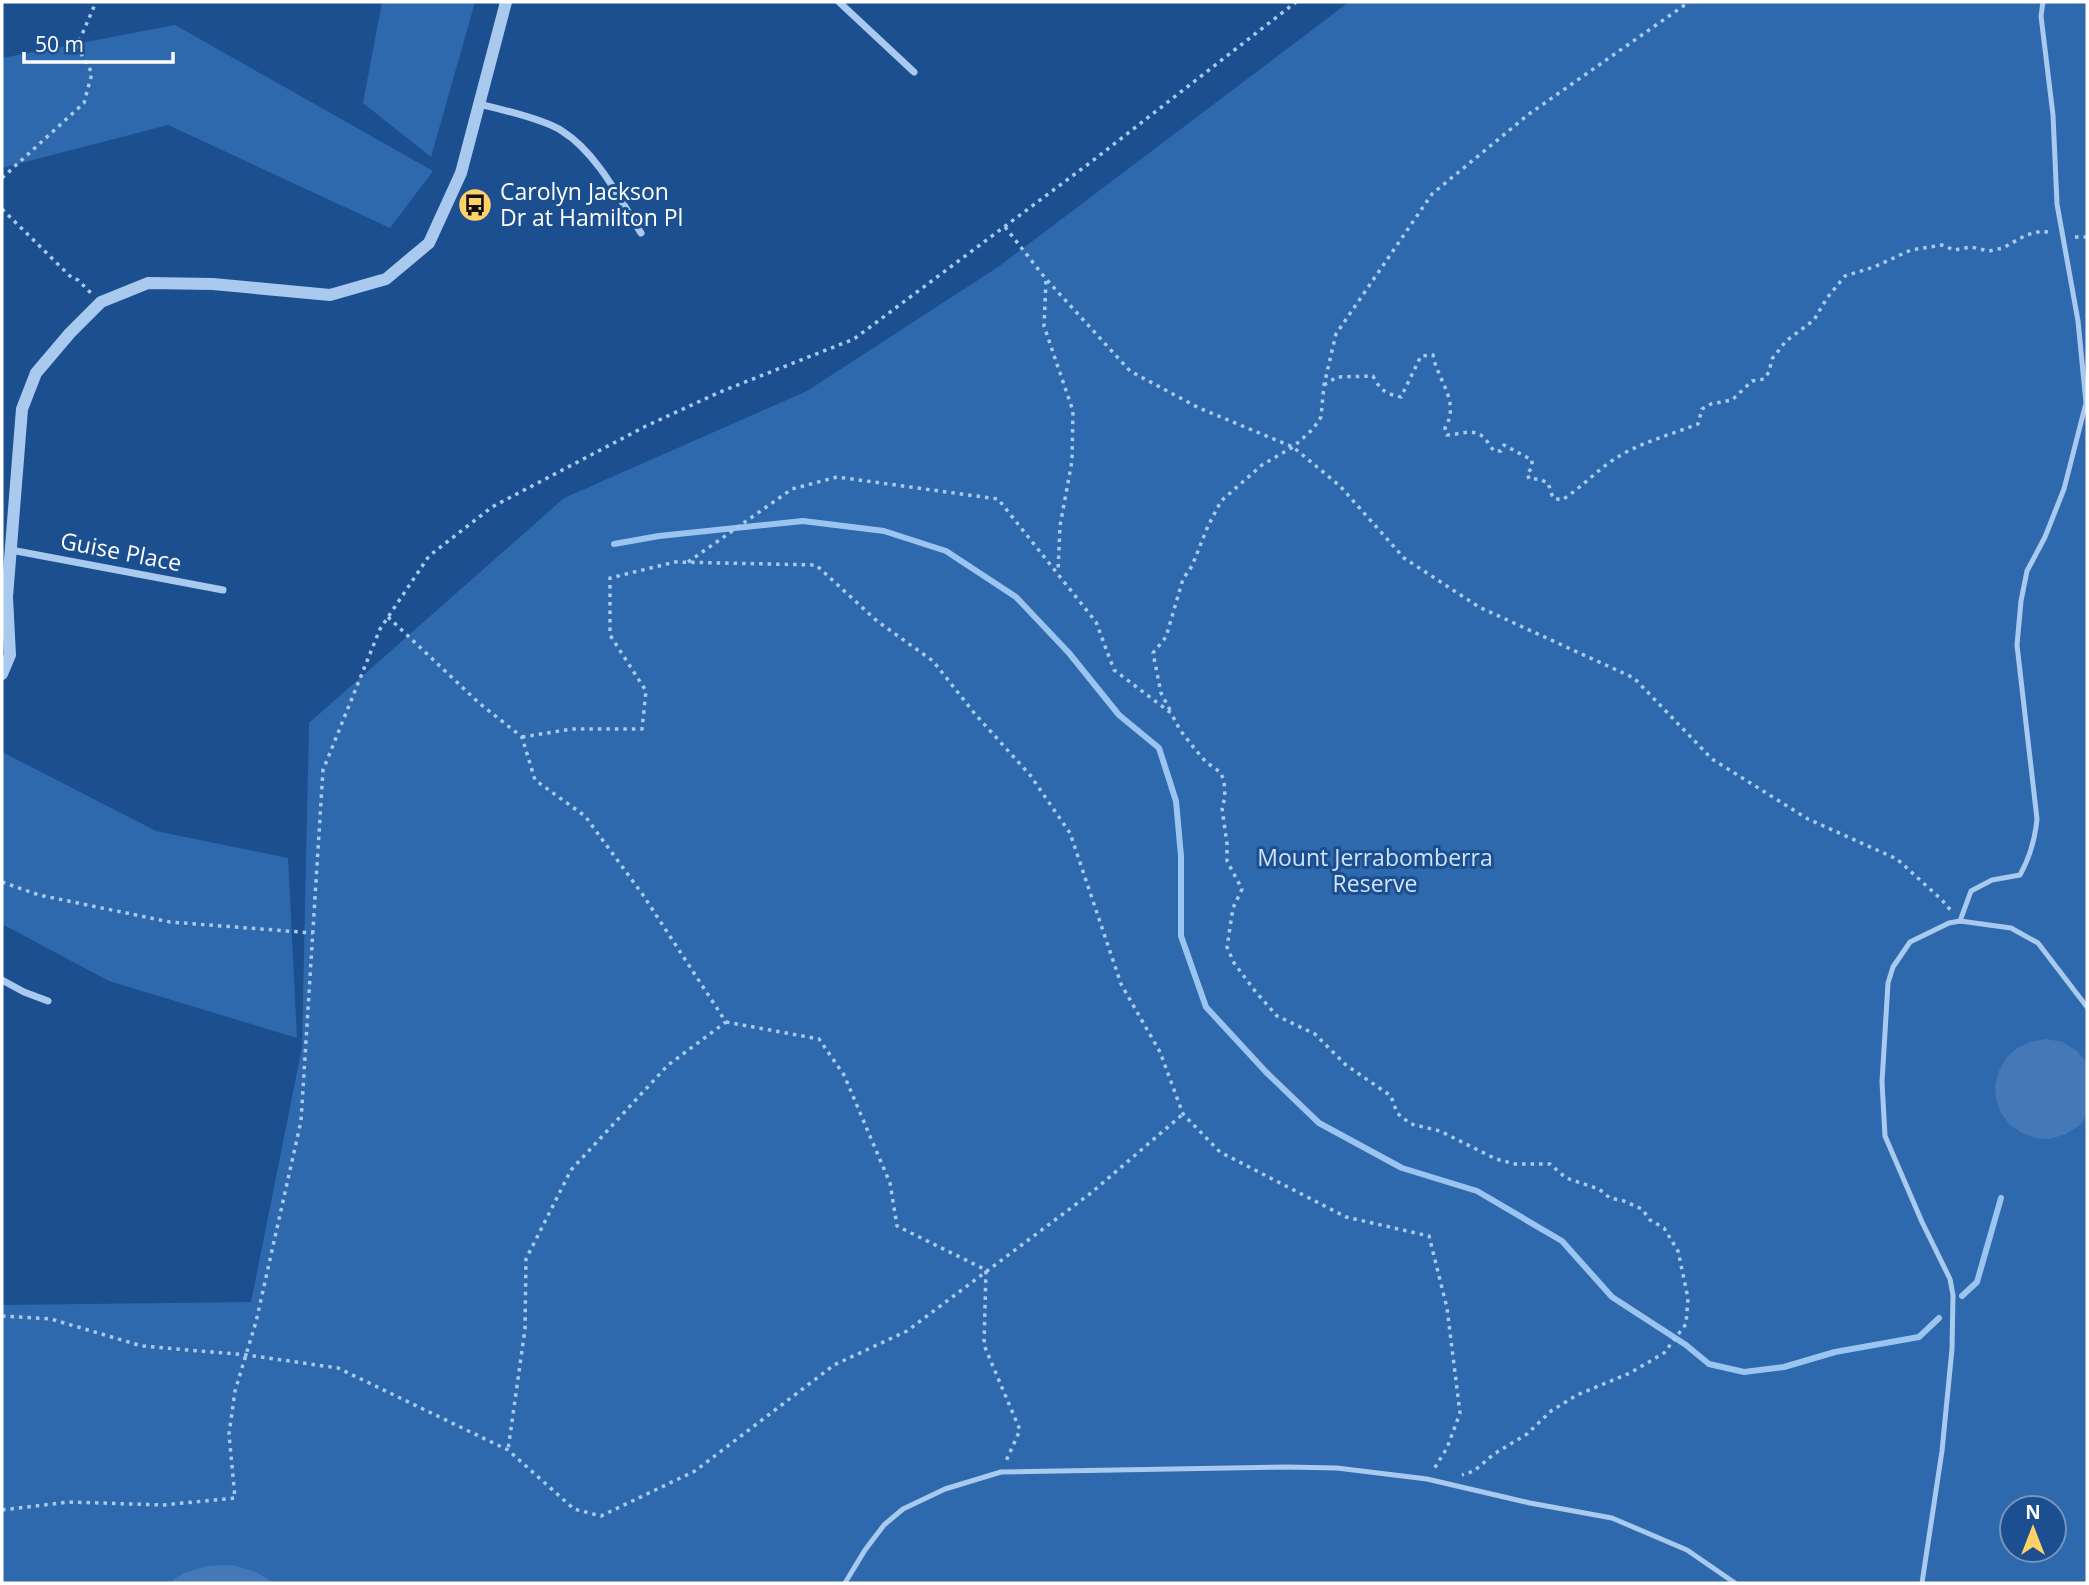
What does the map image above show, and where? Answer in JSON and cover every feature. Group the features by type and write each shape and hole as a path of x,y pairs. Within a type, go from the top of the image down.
{"street":[{"path":"2,674 10,655 6,597 22,410 36,373 101,302 148,283 213,284 330,295 386,279 429,243 461,173 506,2"},
{"path":"839,2 914,72"},
{"path":"479,104 515,113 561,130 598,164 640,233"},
{"name":"Guise Place","path":"11,550 223,590"},
{"path":"2,980 48,1001"}],"lane":[{"path":"1960,921 1971,891 1992,880 2020,875 2035,838 2037,819 2017,645 2021,601 2027,571 2045,537 2064,489 2086,403 2078,321 2057,204 2053,115 2041,16 2043,2"},
{"path":"1922,1583 1942,1451 1952,1349 1953,1295 1950,1279 1885,1136 1882,1082 1888,983 1893,967 1910,942 1949,923 1960,921 2011,928 2038,943 2087,1007"},
{"path":"845,1583 864,1550 884,1525 903,1509 945,1489 1001,1472 1311,1467 1427,1479 1530,1503 1612,1518 1687,1550 1735,1583"}],"path":[{"path":"2,178 84,103 92,73 77,46 96,2"},
{"path":"2,1510 69,1502 163,1505 235,1499 229,1434 235,1391 247,1355 301,1121 323,770 380,629 429,556 492,507 646,426 720,392 854,339 1091,162 1296,2"},
{"path":"1441,1482 1474,1471 1494,1454 1527,1434 1551,1411 1577,1395 1630,1373 1664,1353 1686,1324 1688,1298 1678,1251 1664,1228 1650,1220 1642,1209 1566,1178 1550,1164 1515,1164 1496,1159 1440,1131 1411,1124 1397,1113 1391,1096 1346,1065 1315,1034 1277,1016 1265,1004 1234,963 1227,947 1233,908 1242,889 1227,861 1222,808 1225,797 1224,780 1220,772 1206,762 1194,748 1171,713 1161,693 1153,653 1166,637 1183,579 1192,566 1221,501 1262,465 1293,447 1313,429 1321,417 1324,384 1336,334 1432,194 1529,114 1689,2"},
{"path":"2,209 72,278 78,280 101,302"},
{"path":"1005,227 1046,279 1129,371 1199,408 1293,447 1340,486 1404,558 1479,607 1634,678 1712,759 1808,819 1897,859 1942,900 1960,921"},
{"path":"1324,384 1337,377 1373,376 1381,390 1401,397 1421,356 1433,355 1434,366 1448,392 1451,411 1445,428 1447,435 1467,432 1481,435 1494,450 1501,450 1504,445 1527,456 1532,460 1532,468 1527,473 1529,480 1548,483 1553,498 1562,500 1581,488 1615,458 1660,436 1698,424 1702,410 1711,404 1732,400 1752,381 1763,379 1769,372 1772,359 1786,341 1814,320 1845,276 1874,267 1911,250 1927,247 1942,245 1954,250 1971,247 1989,251 2003,248 2026,235 2042,230 2063,237"},
{"path":"1046,279 1044,326 1073,411 1072,461 1060,526 1058,574"},
{"path":"688,562 792,489 837,477 998,499 1096,622 1114,670 1171,713"},
{"path":"522,737 572,729 642,729 646,691 610,635 610,578 675,562 816,565 877,621 933,661 975,714 1030,775 1070,834 1121,984 1160,1052 1183,1114 1220,1152 1346,1217 1429,1236 1447,1308 1460,1413 1447,1448 1427,1479"},
{"path":"388,617 479,703 522,737 535,780 585,816 643,895 726,1022 819,1039 844,1075 890,1182 897,1226 986,1270"},
{"path":"2,882 39,895 170,922 314,933"},
{"path":"508,1450 525,1329 526,1259 565,1181 571,1170 668,1065 726,1022"},
{"path":"2,1316 51,1319 142,1346 247,1355 338,1368 508,1450 574,1509 601,1516 695,1471 834,1365 907,1331 1091,1193 1183,1114"},
{"path":"986,1270 984,1345 1020,1430 1001,1472"}],"green space":[{"path":"382,2 475,2 431,157 363,103"},
{"name":"Mount Jerrabomberra Reserve","path":"1349,2 2087,2 2087,1583 2,1583 2,1305 251,1302 302,1047 309,723 564,498 807,391 998,267"},
{"path":"175,25 433,171 390,228 168,125 2,168 2,58"},
{"path":"2,752 156,831 288,858 297,1038 109,981 2,924"}],"building":[{"path":"2046,1039 2063,1042 2077,1051 2087,1063 2087,1115 2080,1125 2066,1134 2050,1139 2036,1138 2010,1125 2001,1113 1995,1085 2006,1058 2017,1048"},
{"path":"232,1565 256,1572 274,1583 169,1583 184,1573 207,1566"}],"waterway":[{"path":"614,544 659,536 803,521 884,531 946,551 1016,597 1069,653 1119,715 1159,748 1176,801 1181,856 1181,936 1206,1007 1266,1072 1319,1123 1402,1168 1477,1191 1562,1241 1612,1297 1686,1345 1709,1364 1744,1372 1784,1367 1835,1352 1919,1337 1939,1318"},
{"path":"1962,1296 1977,1282 2001,1198"}],"place":[{"name":"Carolyn Jackson Dr at Hamilton Pl","path":"475,205"}]}
